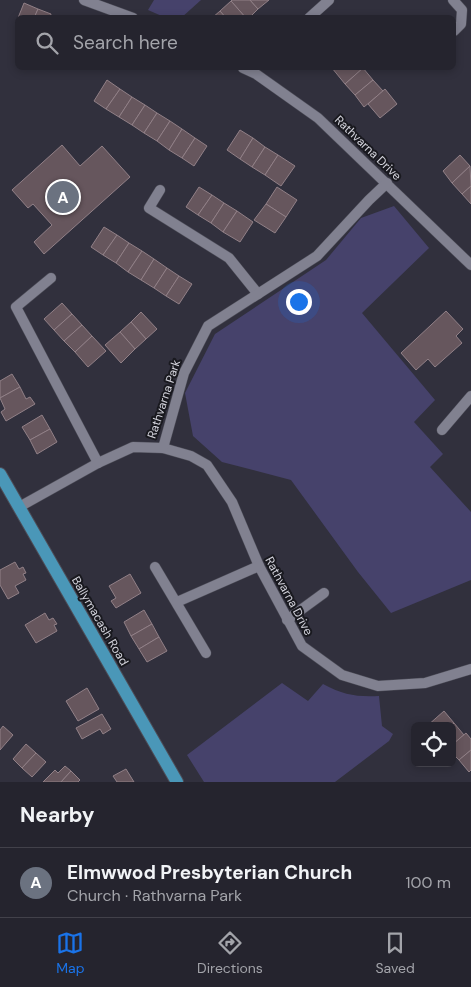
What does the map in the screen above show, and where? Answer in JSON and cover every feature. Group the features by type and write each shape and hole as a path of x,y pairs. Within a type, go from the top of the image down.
{"main road":[{"name":"Ballymacash Road","path":"0,474 177,782"}],"street":[{"path":"84,0 125,15"},
{"path":"312,15 329,0"},
{"path":"454,0 462,10 461,24 456,29"},
{"name":"Rathvarna Drive","path":"259,71 318,118 469,260"},
{"name":"Rathvarna Park","path":"19,507 98,463 133,447 162,448 184,373 208,326 317,256 387,183"},
{"path":"160,190 149,208 229,258 258,294"},
{"path":"51,278 16,307 98,463"},
{"path":"442,430 470,397"},
{"name":"Rathvarna Drive","path":"162,448 191,456 207,465 232,502 259,566 302,646 342,675 378,686 425,683 471,669"},
{"path":"177,602 259,566"},
{"path":"155,567 206,653"},
{"path":"287,620 324,593"}],"shaded area":[{"path":"154,0 201,0 184,15 159,15 148,10"},
{"path":"394,206 429,248 362,313 435,400 414,422 443,454 430,467 471,512 471,580 391,613 358,572 291,480 222,462 193,436 185,393 215,334 326,260 361,218"},
{"path":"282,683 308,701 323,684 337,691 350,694 379,696 382,726 393,734 389,741 335,782 204,782 187,755"}],"building":[{"path":"250,0 258,9 252,15 243,15 231,1"},
{"path":"250,0 269,0 258,9"},
{"path":"231,1 243,15 223,15 220,11"},
{"path":"24,3 38,9 35,15 19,15"},
{"path":"38,9 51,14 51,15 35,15"},
{"path":"220,11 223,15 215,15"},
{"path":"334,70 361,70 345,84"},
{"path":"361,70 365,70 373,80 355,95 345,84"},
{"path":"107,80 120,89 106,109 94,101"},
{"path":"373,80 383,91 364,107 355,95"},
{"path":"120,89 132,97 119,117 106,109"},
{"path":"385,89 397,104 380,118 368,104"},
{"path":"132,97 145,105 132,125 119,117"},
{"path":"145,105 157,113 144,133 132,125"},
{"path":"157,113 170,121 157,141 144,133"},
{"path":"170,121 182,129 169,150 157,141"},
{"path":"182,129 195,138 182,158 169,150"},
{"path":"240,130 253,138 240,159 227,150"},
{"path":"195,138 207,146 194,166 182,158"},
{"path":"253,138 265,147 252,167 240,159"},
{"path":"62,145 80,166 102,146 130,177 44,254 34,242 52,225 33,204 28,208 12,190"},
{"path":"265,147 278,155 265,175 252,167"},
{"path":"278,155 295,166 281,186 265,175"},
{"path":"460,155 470,166 452,183 443,171"},
{"path":"470,166 471,186 462,194 452,183"},
{"path":"471,186 471,204 462,194"},
{"path":"199,187 212,195 198,215 186,207"},
{"path":"277,187 297,200 286,217 266,204"},
{"path":"212,195 224,203 211,223 198,215"},
{"path":"224,203 237,211 223,232 211,223"},
{"path":"266,204 286,217 275,233 254,220"},
{"path":"237,211 253,222 240,242 223,232"},
{"path":"104,227 117,235 103,255 91,247"},
{"path":"117,235 129,243 116,263 103,255"},
{"path":"129,243 142,251 128,272 116,263"},
{"path":"142,251 154,259 141,280 128,272"},
{"path":"154,259 167,268 154,288 141,280"},
{"path":"167,268 179,276 166,296 154,288"},
{"path":"179,276 192,284 179,304 166,296"},
{"path":"62,303 72,314 54,330 44,319"},
{"path":"446,311 463,329 456,336 462,343 435,367 428,359 416,370 401,353"},
{"path":"141,312 157,329 146,339 131,322"},
{"path":"72,314 82,325 64,341 54,330"},
{"path":"131,322 146,339 135,349 120,332"},
{"path":"82,325 92,336 75,352 64,341"},
{"path":"120,332 135,349 121,363 105,345"},
{"path":"92,336 106,351 88,367 75,352"},
{"path":"12,374 20,387 0,398 0,381"},
{"path":"20,387 26,399 30,397 35,404 6,421 1,412 5,409 0,398"},
{"path":"42,415 50,429 30,440 22,427"},
{"path":"50,429 57,442 37,454 30,440"},
{"path":"15,562 19,569 23,567 26,573 23,574 26,580 15,586 19,593 8,599 0,585 0,570"},
{"path":"130,574 141,593 116,608 111,601 116,598 109,586"},
{"path":"144,610 152,624 131,636 124,622"},
{"path":"45,613 49,620 53,618 57,624 54,625 57,631 36,643 25,625"},
{"path":"152,624 159,637 139,649 131,636"},
{"path":"159,637 167,651 147,662 139,649"},
{"path":"87,688 99,709 78,721 66,701"},
{"path":"444,711 453,722 432,722"},
{"path":"102,714 111,729 103,734 100,729 82,739 76,728"},
{"path":"456,725 464,735 456,742"},
{"path":"3,726 13,735 0,750 0,730"},
{"path":"466,733 471,739 471,750 459,760 456,757 456,742"},
{"path":"26,744 36,753 22,768 13,759"},
{"path":"471,750 471,770 469,772 459,760"},
{"path":"36,753 46,762 32,777 22,768"},
{"path":"65,766 71,771 61,782 43,782 55,770 58,773"},
{"path":"126,769 134,782 117,782 113,776"},
{"path":"71,771 80,780 78,782 61,782"}],"place":[{"name":"Elmwwod Presbyterian Church","path":"63,197"}]}
